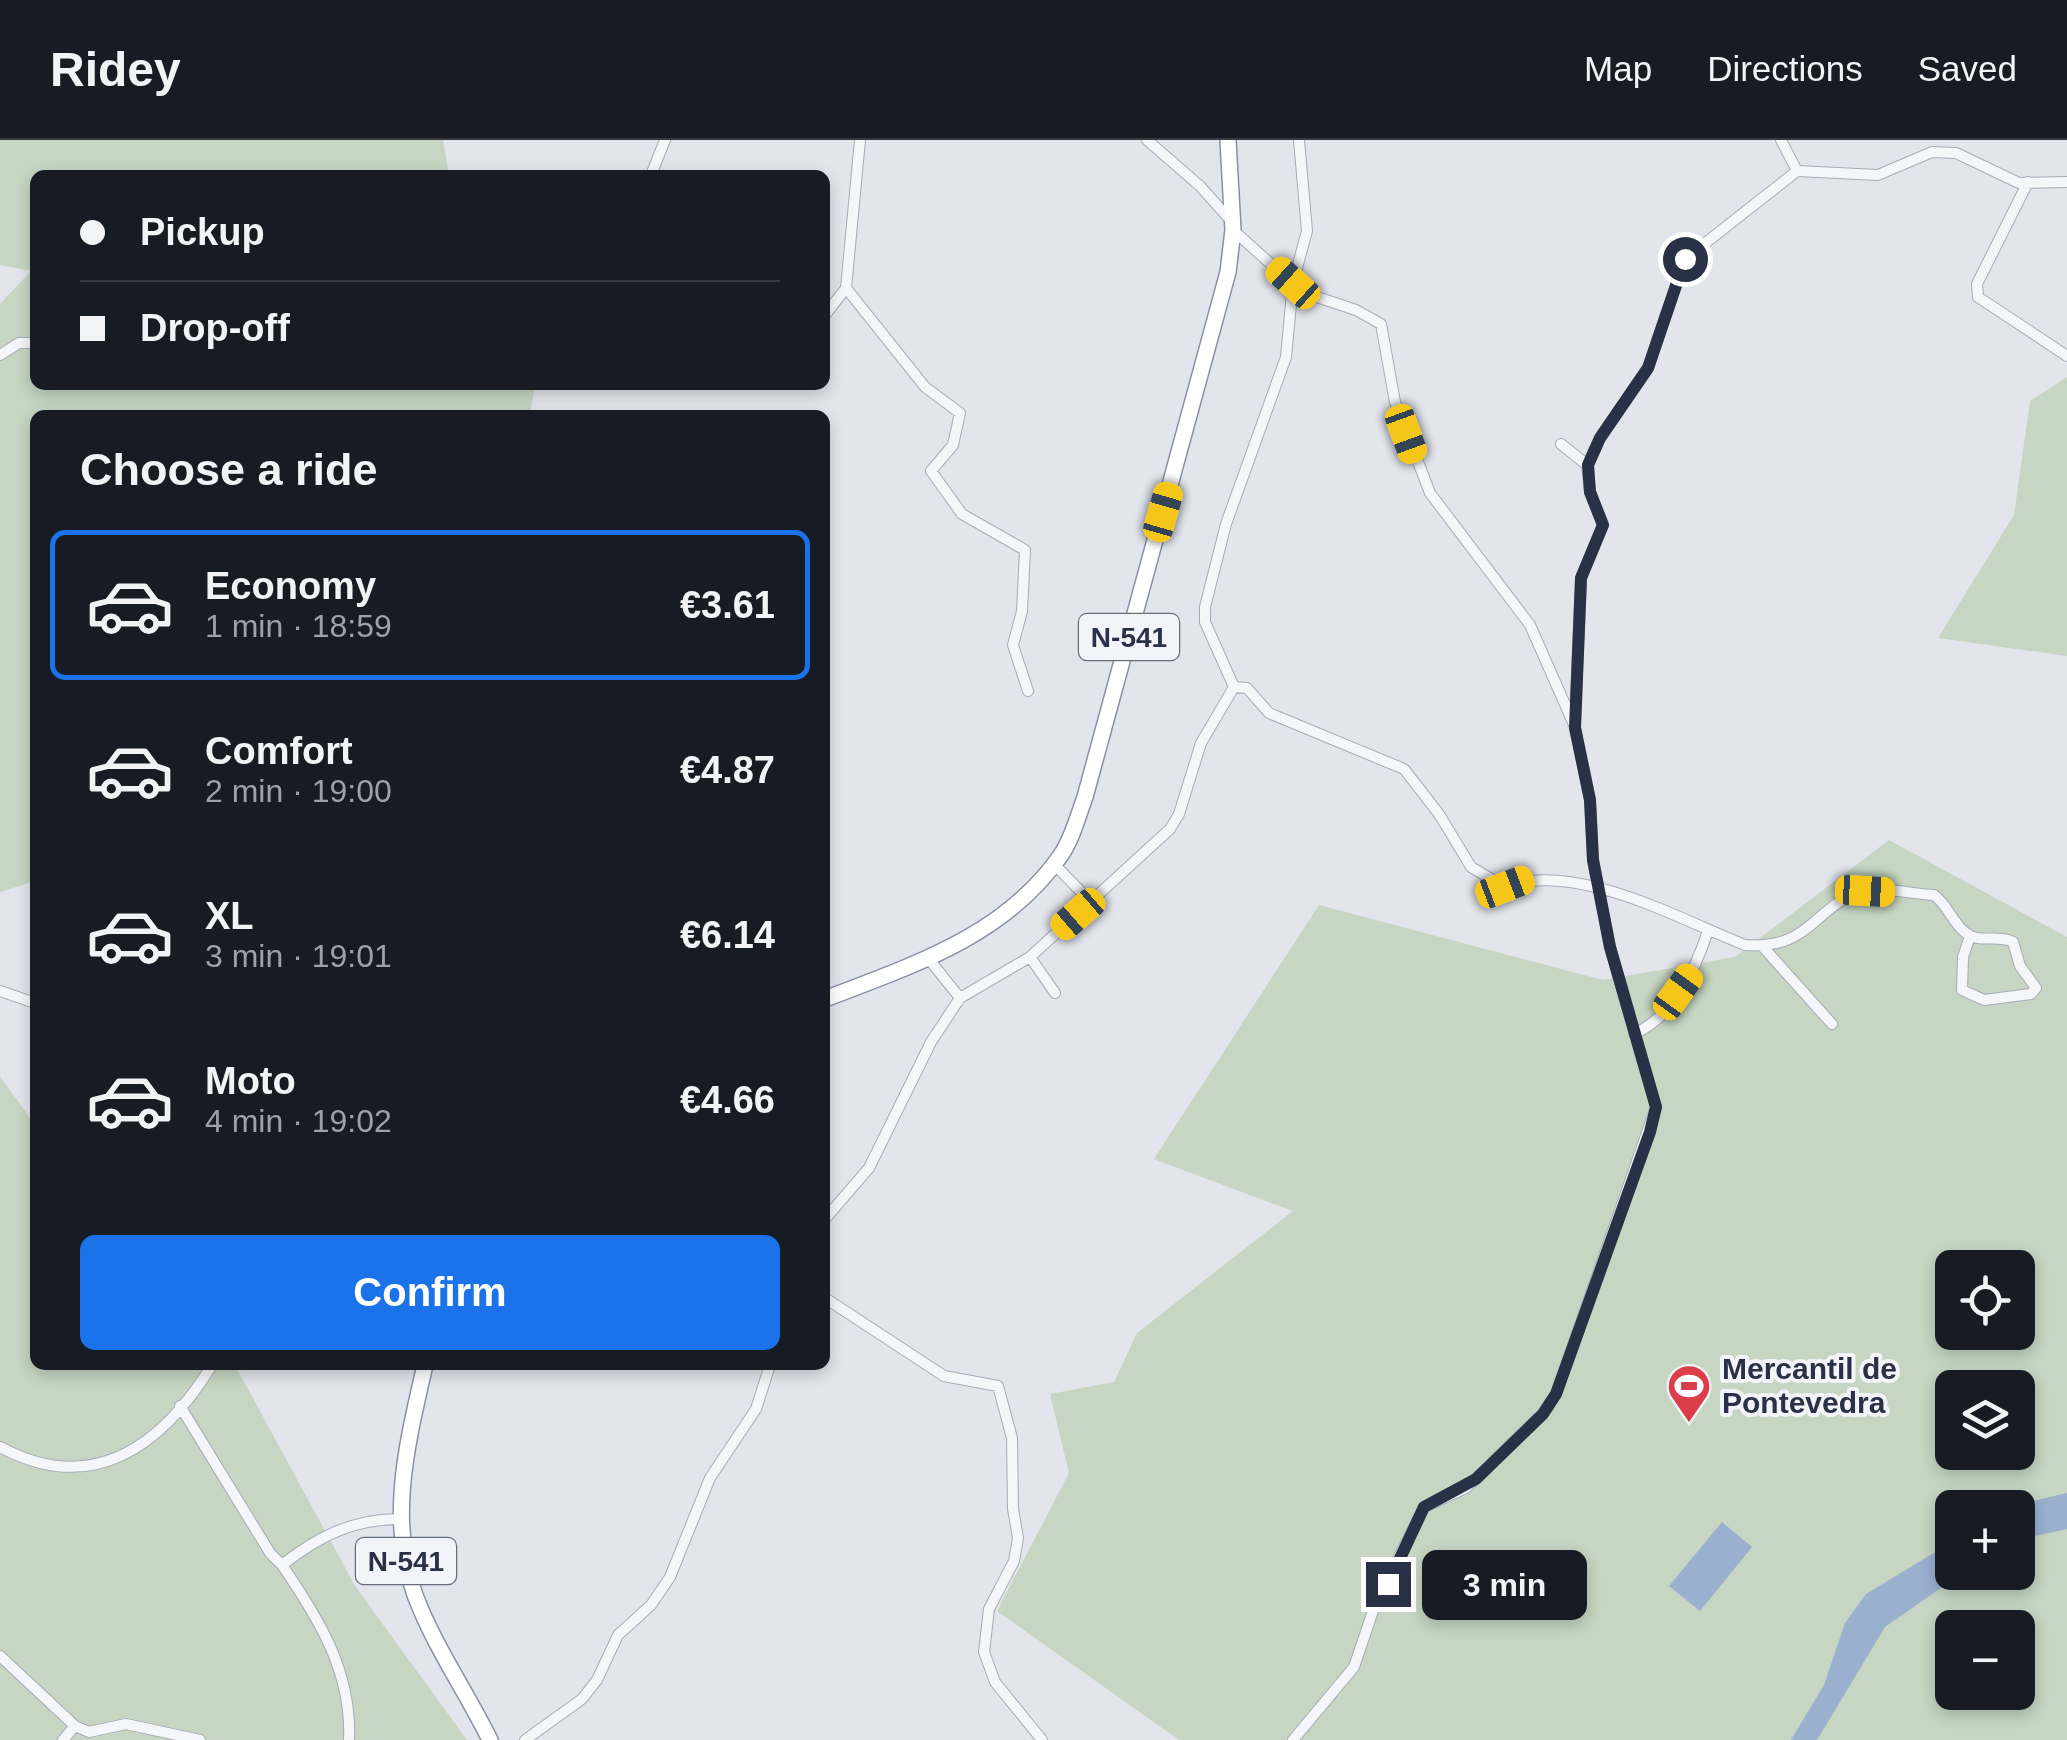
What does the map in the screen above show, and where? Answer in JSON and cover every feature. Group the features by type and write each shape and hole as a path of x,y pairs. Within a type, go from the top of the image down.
{"highway":[{"name":"N-541","path":"830,997 986,930 1028,896 1064,852 1090,779 1212,334 1233,226 1228,140"},
{"name":"N-541","path":"424,1370 403,1476 400,1519 414,1593 490,1740"}],"street":[{"path":"653,170 666,140"},
{"path":"830,309 846,288 860,140"},
{"path":"1146,140 1200,186 1233,226 1302,292 1356,310 1381,324 1394,402 1430,493 1530,625 1575,728 1590,800 1599,888 1656,1107 1556,1394 1543,1414 1476,1479 1424,1507 1401,1562 1375,1606 1354,1667 1293,1740"},
{"path":"1234,687 1205,622 1205,607 1224,531 1244,483 1260,419 1282,376 1293,283 1307,232 1299,140"},
{"path":"1781,140 1798,171"},
{"path":"1575,728 1581,578 1603,525 1590,492 1588,465 1600,438 1648,368 1685,259 1798,171 1878,175 1932,152 1956,153 2019,183 2067,182"},
{"path":"2028,182 1976,284 1978,298 2067,356"},
{"path":"846,288 925,388 960,414 953,445 931,471 962,514 1025,550 1022,611 1013,645 1028,691"},
{"path":"0,355 19,343 30,342"},
{"path":"1562,444 1588,465"},
{"path":"1234,687 1248,688 1270,713 1404,769 1440,814 1471,867 1505,887 1526,878 1599,888 1745,946 1796,939 1865,891 1934,895 1970,936 2003,936 2013,942 2020,966 2036,988 2031,994 1984,1000 1962,990 1963,957 1970,936"},
{"path":"830,1213 869,1168 931,1042 960,998 1030,957 1170,829 1201,743 1234,687"},
{"path":"1054,864 1089,900"},
{"path":"1634,1034 1662,1015 1695,970 1708,931"},
{"path":"1762,946 1832,1024"},
{"path":"1030,957 1055,993"},
{"path":"928,958 960,998"},
{"path":"0,991 30,1002"},
{"path":"830,1301 944,1376 998,1386 1012,1438 1012,1508 1018,1538 1014,1561 988,1608 984,1652 995,1682 1042,1740"},
{"path":"0,1447 31,1464 52,1467 108,1462 133,1453 180,1406 208,1370"},
{"path":"525,1740 582,1700 597,1680 618,1635 651,1605 670,1577 710,1478 756,1409 768,1370"},
{"path":"180,1406 270,1554 282,1564 319,1619 342,1674 350,1713 349,1740"},
{"path":"282,1564 308,1544 346,1525 400,1519"},
{"path":"0,1656 75,1726 89,1732 138,1725 200,1740"},
{"path":"63,1740 75,1726"}],"green space":[{"path":"0,140 443,140 448,170 30,170 30,271 0,265"},
{"path":"30,272 30,390 534,390 531,410 30,410 30,883 0,892 0,304"},
{"path":"2067,377 2067,656 1938,638 2014,515 2030,401"},
{"path":"1889,840 2067,937 2067,1740 1179,1740 997,1611 1069,1473 1050,1394 1114,1382 1137,1333 1293,1211 1154,1159 1319,905 1603,980 1735,957"},
{"path":"0,1076 30,1118 30,1370 238,1370 355,1586 467,1740 0,1740"}],"water":[{"path":"2067,1493 2067,1529 2035,1536 2035,1501"},
{"path":"1722,1522 1752,1547 1700,1611 1669,1586"},
{"path":"1935,1552 1938,1590 1885,1627 1817,1740 1791,1740 1824,1685 1845,1623 1866,1594"}],"place":[{"name":"Mercantil de Pontevedra","path":"1689,1424"}],"route":[{"path":"1388,1584 1424,1507 1466,1488 1543,1414 1556,1394 1656,1107 1622,996 1593,860 1590,800 1575,728 1574,684 1581,578 1603,525 1590,492 1590,456 1655,354 1667,303 1685,259"}]}
